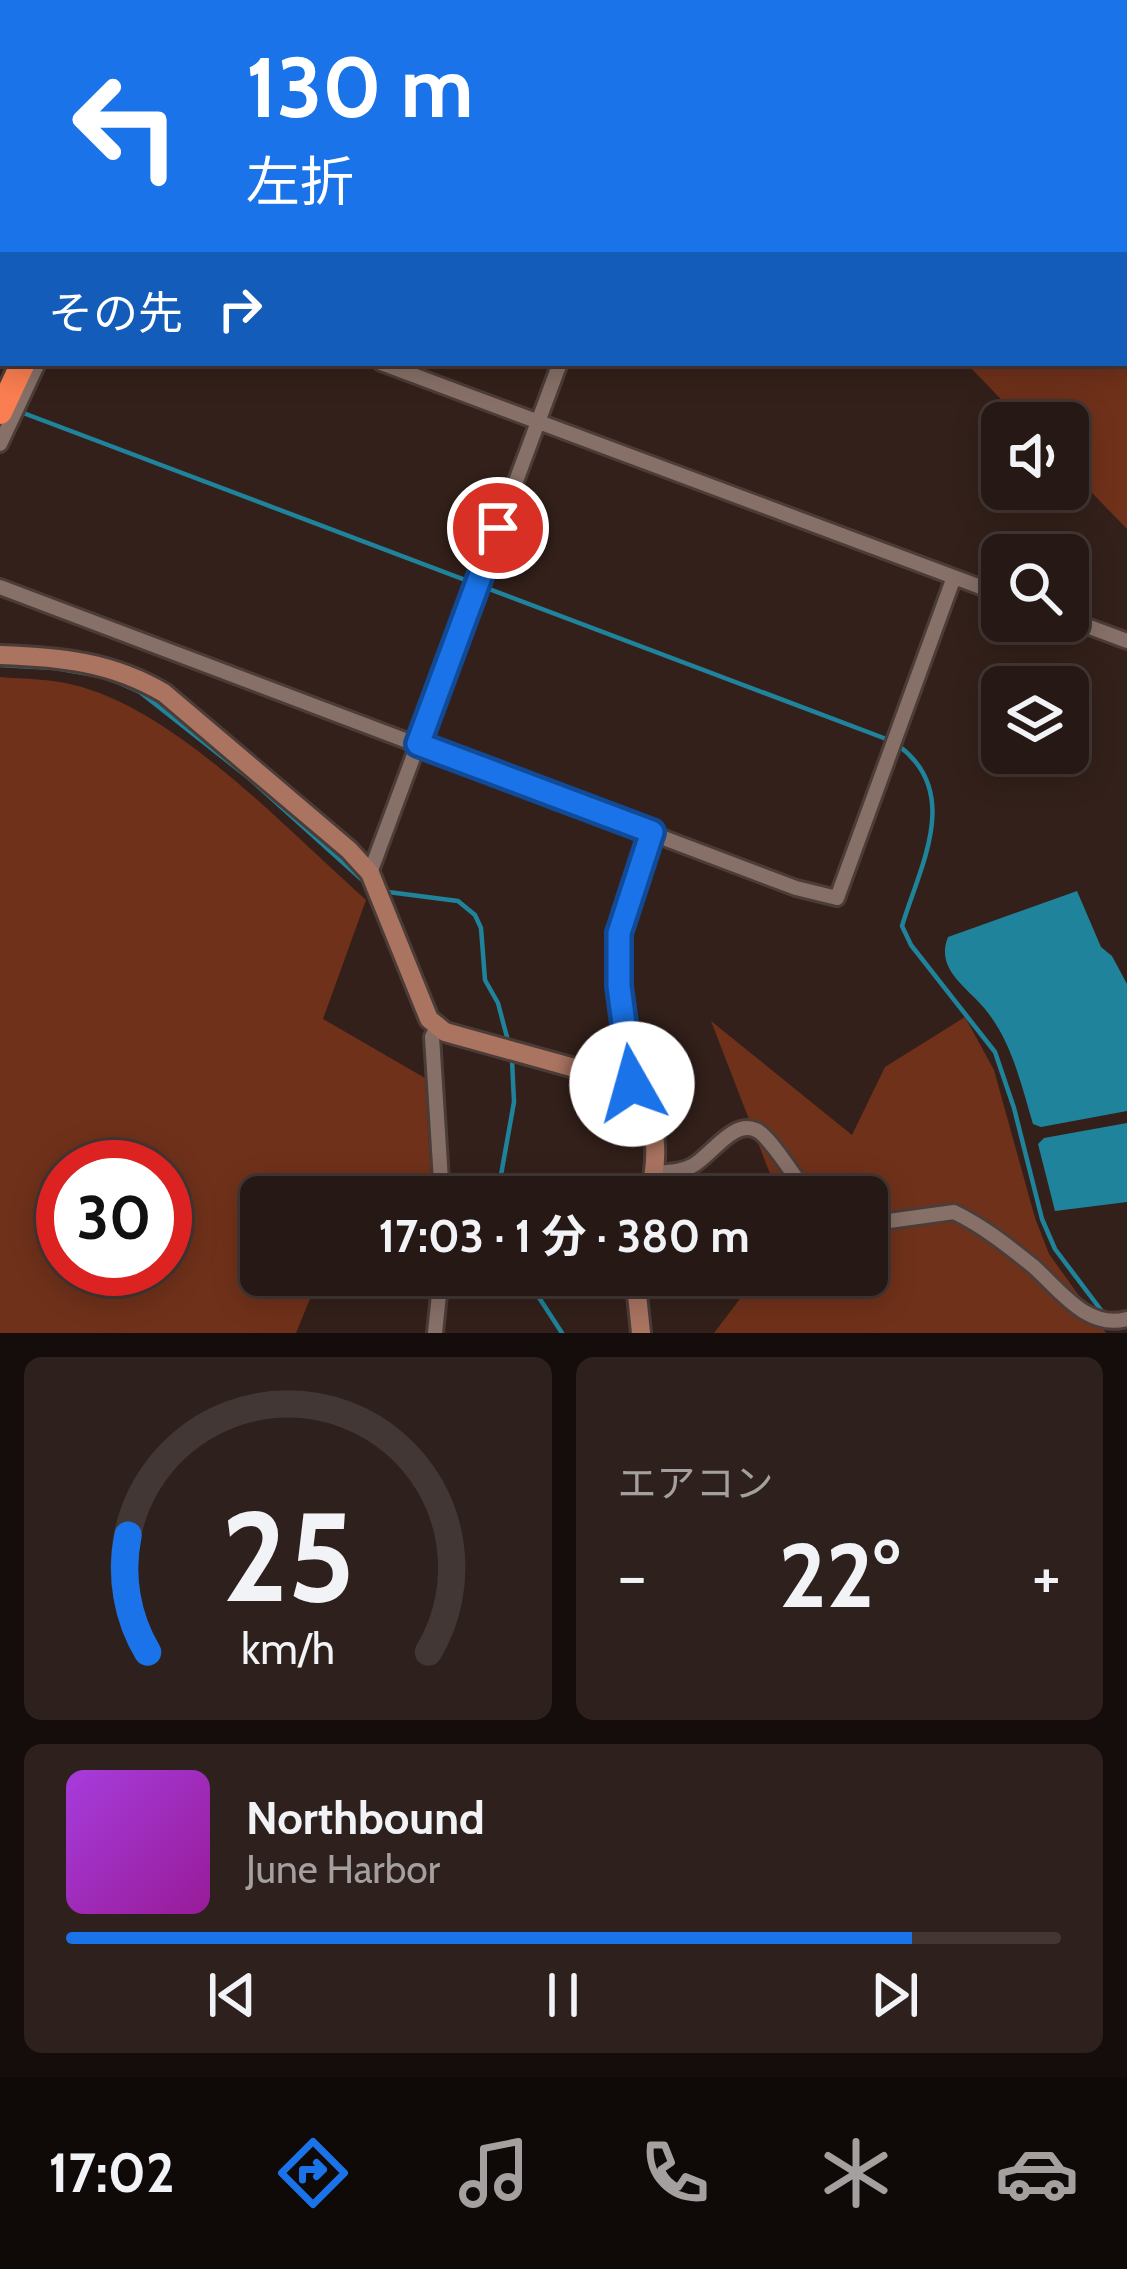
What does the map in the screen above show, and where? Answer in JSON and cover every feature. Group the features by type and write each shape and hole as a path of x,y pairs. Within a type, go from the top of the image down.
{"highway":[{"path":"8,406 12,366"},
{"path":"8,406 22,366"}],"street":[{"path":"0,444 8,406 36,366"},
{"path":"389,366 981,587"},
{"path":"370,874 559,366"},
{"path":"0,586 796,888 837,898 954,577"},
{"path":"1089,627 1127,641"},
{"path":"0,655 102,664 150,685 216,736 370,874 436,1027 632,1084"},
{"path":"652,832 619,933 619,986 632,1084 647,1106 656,1136 654,1176"},
{"path":"436,1027 441,1176"},
{"path":"655,1173 696,1165 720,1143 749,1128 758,1130 794,1176"},
{"path":"888,1221 954,1212 1014,1252 1072,1304 1118,1321"},
{"path":"435,1333 439,1296"},
{"path":"637,1296 641,1333"}],"shaded area":[{"path":"969,366 1127,366 1127,529 1089,490 1089,402 1004,402"},
{"path":"0,677 74,685 152,719 229,776 366,900 323,1019 425,1078 431,1176 240,1176 240,1296 311,1296 296,1333 0,1333"},
{"path":"965,1017 994,1070 1049,1254 1106,1333 714,1333 742,1296 888,1296 888,1176 771,1176 711,1021 852,1135 885,1067"}],"water":[{"path":"1077,891 1101,947 1112,956 1127,984 1127,1111 1041,1127 1033,1124 1002,1035 954,976 945,948 948,937"},
{"path":"1127,1123 1127,1202 1055,1211 1038,1144 1044,1138"}],"waterway":[{"path":"18,411 889,740"},
{"path":"0,665 106,677 140,692 249,778 368,885"},
{"path":"899,746 918,765 929,786 932,808 926,855 902,926 911,945 995,1052 1042,1219 1055,1249 1104,1314"},
{"path":"388,892 458,901 475,915 481,928 485,980 498,1003 508,1041"},
{"path":"501,1176 514,1102 512,1060"},
{"path":"538,1296 562,1333"}],"route":[{"path":"498,528 418,744 652,832 619,933 619,986 632,1084"}]}
